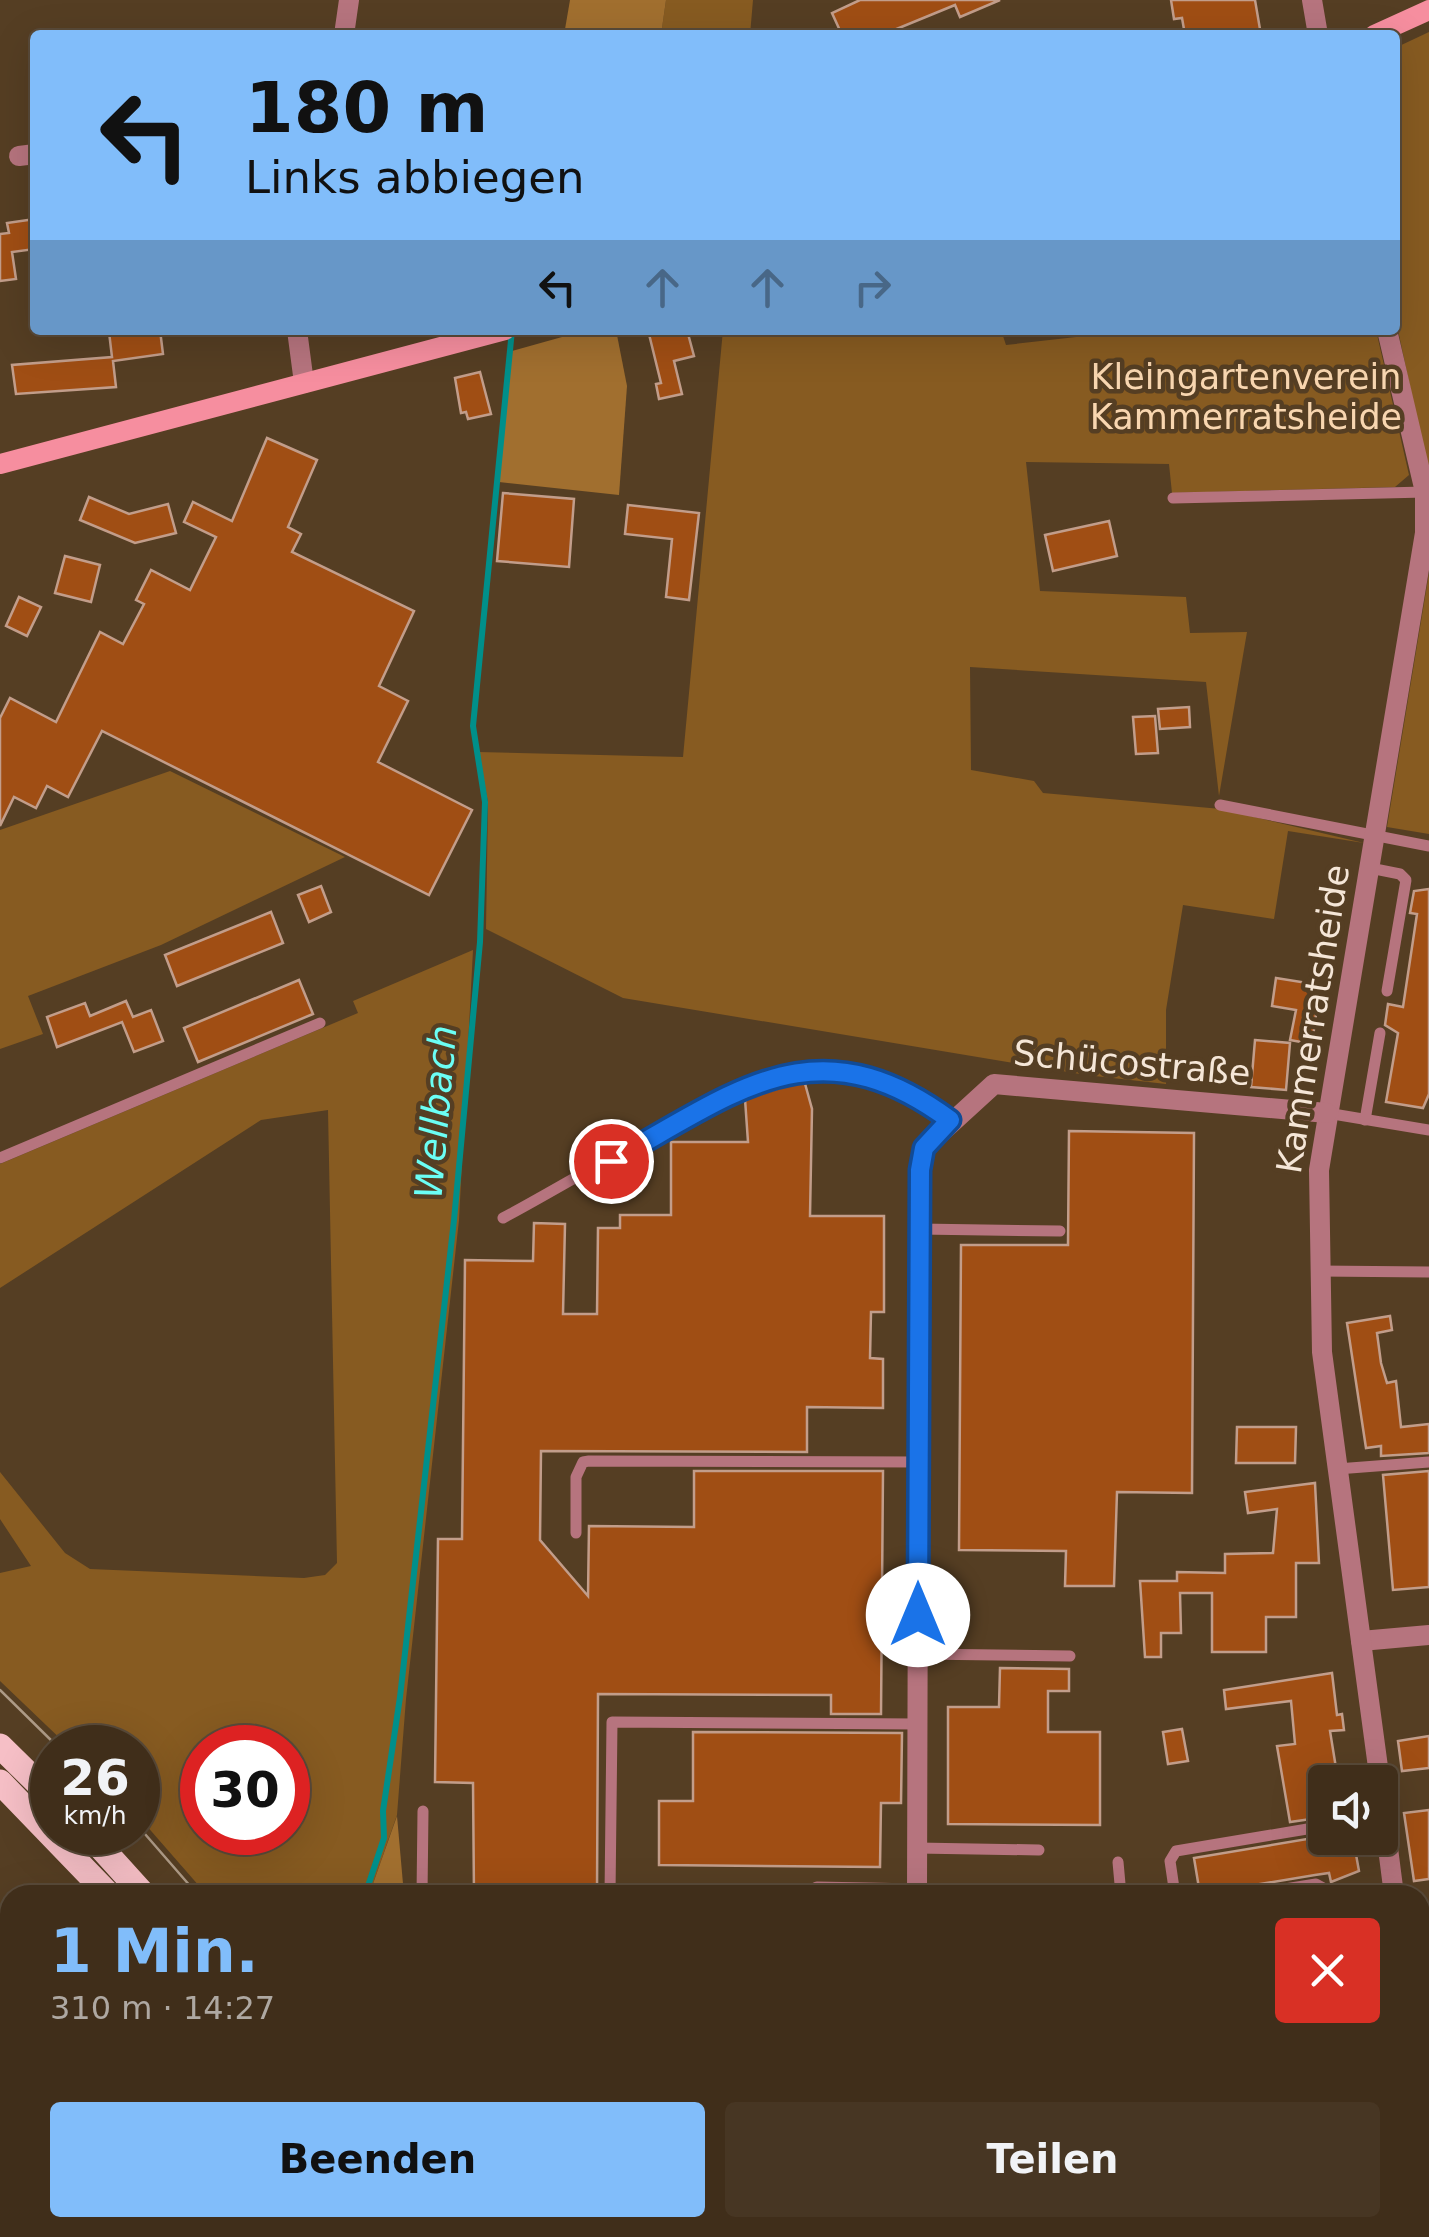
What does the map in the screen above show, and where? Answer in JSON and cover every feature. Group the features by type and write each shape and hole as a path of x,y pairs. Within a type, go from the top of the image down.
{"main road":[{"path":"1385,30 1429,10"},
{"path":"0,464 487,335"},
{"path":"0,1746 30,1775"},
{"path":"0,1782 99,1885"},
{"path":"108,1855 135,1885"}],"street":[{"path":"345,30 349,0"},
{"path":"1312,0 1317,30"},
{"path":"298,335 304,383"},
{"name":"Kammerratsheide","path":"1377,1765 1322,1352 1318,1271 1319,1170 1327,1113 1425,532 1425,492 1389,335"},
{"name":"Schücostraße","path":"917,1885 919,1229 920,1160 924,1148 950,1120 994,1084 1327,1113"},
{"path":"1361,1641 1429,1635"},
{"name":"Kammerratsheide","path":"1388,1855 1393,1885"}],"lane":[{"path":"1173,498 1425,492"},
{"path":"1220,805 1429,846"},
{"path":"1370,868 1400,874 1406,880 1387,990"},
{"path":"0,1158 320,1023"},
{"path":"1365,1120 1380,1033"},
{"path":"503,1218 730,1095 798,1070 832,1070 902,1088 950,1120"},
{"path":"1327,1113 1429,1130"},
{"path":"919,1229 1060,1231"},
{"path":"1318,1271 1429,1272"},
{"path":"576,1534 576,1477 583,1462 589,1460 919,1462"},
{"path":"1337,1469 1429,1462"},
{"path":"918,1654 1070,1656"},
{"path":"610,1885 612,1722 918,1724"},
{"path":"422,1885 423,1811"},
{"path":"1174,1885 1170,1861 1176,1851 1308,1829"},
{"path":"917,1848 1039,1850"},
{"path":"1118,1862 1120,1885"}],"green space":[{"path":"666,0 753,0 750,30 662,30"},
{"path":"1429,32 1429,476 1399,335 1400,46"},
{"name":"Kleingartenverein Kammerratsheide","path":"723,335 1003,335 1006,345 1085,335 1377,335 1409,475 1395,487 1172,493 1169,464 1026,462 1040,591 1186,597 1190,633 1247,632 1219,796 1206,682 970,667 971,770 1034,781 1043,793 1221,809 1364,843 1288,831 1274,919 1183,905 1166,1010 1166,1084 1086,1075 623,998 486,929 488,802 478,752 683,757"},
{"path":"1429,573 1429,834 1387,827"},
{"path":"170,771 345,857 161,945 28,996 43,1034 0,1049 0,830"},
{"path":"473,950 459,1220 406,1699 397,1815 372,1885 198,1885 160,1841 160,1725 46,1725 0,1681 0,1573 31,1566 0,1519 0,1472 65,1553 90,1569 304,1578 325,1575 337,1563 328,1110 261,1120 0,1288 0,1164 358,1013 353,1001"}],"shaded area":[{"path":"570,0 666,0 662,30 565,30"},
{"path":"569,335 617,335 627,386 619,495 499,482 512,351"},
{"path":"397,1816 403,1885 373,1885"}],"building":[{"path":"860,0 1000,0 960,17 955,5 894,30 840,30 832,13"},
{"path":"1171,0 1255,0 1260,30 1184,30 1182,18 1174,19"},
{"path":"30,220 30,250 12,252 16,279 0,281 0,234 9,233 7,223"},
{"path":"109,335 161,335 163,354 113,361 116,387 16,394 12,365 112,357"},
{"path":"649,335 688,335 694,356 674,361 682,394 659,399 656,384 661,383"},
{"path":"480,372 491,414 468,419 466,412 461,413 455,378"},
{"path":"267,438 317,460 288,527 301,534 292,552 414,611 379,686 408,701 378,762 472,810 429,895 102,731 68,797 47,786 36,808 14,797 0,826 0,718 10,698 56,722 100,632 123,644 144,604 136,600 151,570 190,590 216,537 184,522 193,502 232,521"},
{"path":"503,493 574,499 569,567 497,561"},
{"path":"89,497 129,514 168,504 176,533 135,543 80,520"},
{"path":"628,505 699,513 689,600 666,597 672,539 625,534"},
{"path":"1109,521 1117,556 1053,571 1045,535"},
{"path":"65,556 100,565 91,602 55,593"},
{"path":"19,597 41,607 27,636 6,626"},
{"path":"1189,707 1190,727 1160,729 1158,709"},
{"path":"1155,716 1158,753 1136,754 1133,717"},
{"path":"321,886 331,912 309,922 298,895"},
{"path":"1429,889 1429,1094 1423,1108 1386,1102 1398,1033 1385,1025 1388,1004 1403,1007 1417,914 1410,913 1414,891"},
{"path":"271,912 283,943 177,986 165,955"},
{"path":"1276,978 1320,985 1312,1044 1290,1040 1296,1010 1272,1006"},
{"path":"299,980 313,1014 198,1062 184,1028"},
{"path":"126,1001 133,1017 151,1010 163,1041 134,1052 122,1022 57,1047 47,1017 85,1003 90,1016"},
{"path":"1255,1040 1290,1043 1286,1090 1251,1087"},
{"path":"804,1080 812,1109 810,1216 884,1216 884,1312 871,1312 870,1358 883,1359 883,1408 807,1407 807,1452 541,1451 540,1540 588,1596 589,1526 694,1527 694,1471 883,1471 881,1714 831,1714 831,1695 598,1694 597,1885 474,1885 473,1783 435,1782 438,1539 462,1539 465,1260 533,1261 534,1223 565,1224 563,1314 597,1314 598,1228 620,1228 620,1215 671,1215 671,1142 748,1142 745,1099"},
{"path":"1069,1131 1194,1133 1192,1493 1117,1492 1114,1586 1065,1586 1066,1551 959,1550 961,1245 1068,1245"},
{"path":"1390,1316 1392,1330 1377,1333 1381,1363 1387,1383 1396,1381 1401,1427 1429,1424 1429,1453 1381,1456 1381,1446 1366,1448 1347,1323"},
{"path":"1237,1427 1296,1427 1295,1463 1236,1463"},
{"path":"1429,1471 1429,1587 1393,1590 1383,1475"},
{"path":"1315,1483 1319,1563 1296,1563 1296,1617 1266,1617 1266,1652 1212,1652 1212,1593 1180,1593 1181,1633 1161,1633 1161,1657 1145,1657 1140,1581 1177,1581 1177,1572 1225,1573 1225,1554 1273,1553 1277,1509 1248,1513 1245,1492"},
{"path":"1000,1668 1069,1669 1069,1691 1048,1691 1048,1732 1100,1732 1100,1825 948,1824 948,1707 999,1707"},
{"path":"1332,1673 1337,1715 1342,1714 1344,1730 1330,1731 1336,1765 1308,1765 1308,1819 1290,1822 1277,1746 1295,1744 1291,1701 1226,1709 1224,1690"},
{"path":"1182,1729 1188,1761 1168,1764 1163,1732"},
{"path":"693,1732 902,1733 901,1803 881,1803 880,1867 659,1865 659,1801 693,1801"},
{"path":"1429,1736 1429,1768 1402,1771 1398,1741"},
{"path":"1429,1810 1429,1879 1414,1881 1404,1813"},
{"path":"1308,1839 1308,1855 1356,1855 1359,1871 1331,1882 1329,1873 1255,1885 1198,1885 1194,1858"}],"waterway":[{"name":"Wellbach","path":"368,1885 384,1838 383,1811 400,1697 454,1220 480,942 485,802 473,726 512,335"}],"tram line":[{"path":"0,1690 36,1725"},
{"path":"160,1851 189,1885"}],"route":[{"path":"611,1161 730,1095 798,1070 832,1070 902,1088 950,1120 924,1148 920,1160 918,1615"}]}
